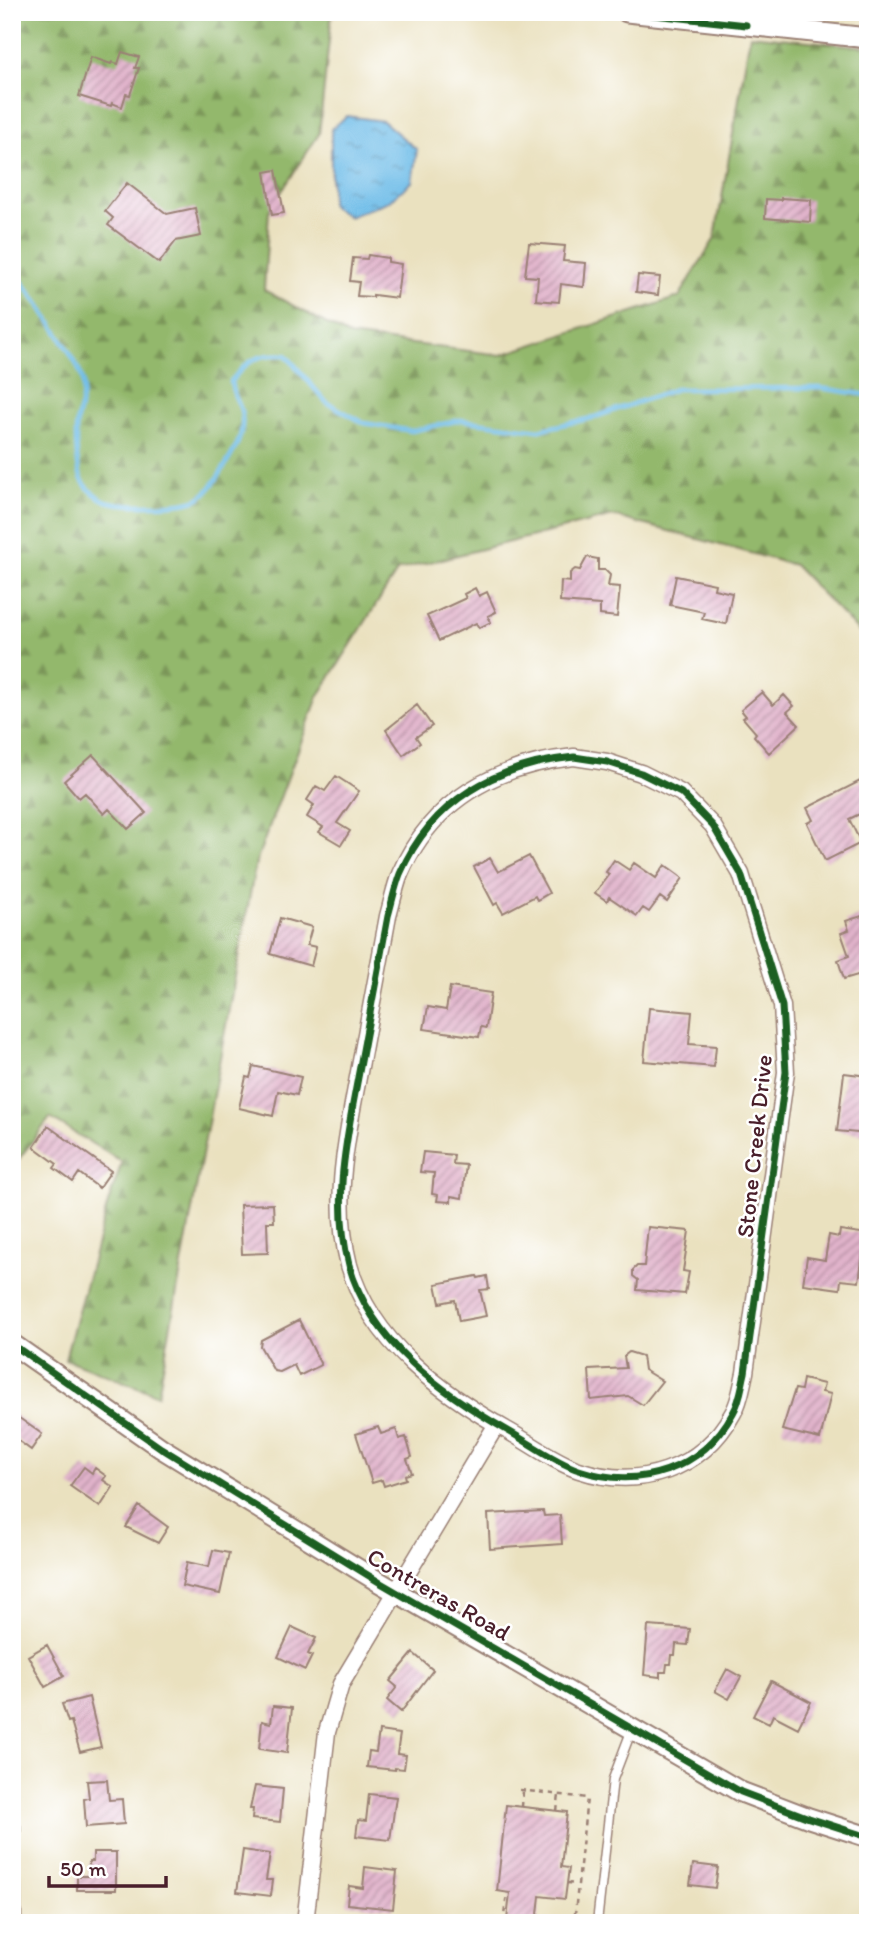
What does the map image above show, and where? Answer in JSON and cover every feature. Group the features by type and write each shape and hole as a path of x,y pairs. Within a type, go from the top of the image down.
{"street":[{"path":"627,12 868,38"},
{"name":"Stone Creek Drive","path":"574,757 607,762 641,772 681,793 713,826 741,874 782,1006 786,1072 745,1373 734,1412 711,1444 681,1465 654,1476 613,1478 577,1469 496,1424 427,1379 390,1340 366,1305 350,1267 341,1224 341,1172 388,916 399,876 416,844 436,819 465,793 517,768 541,760 574,757"},
{"name":"Contreras Road","path":"12,1344 161,1448 395,1591 741,1792 868,1837"},
{"path":"306,1923 327,1732 341,1684 496,1424"},
{"path":"12,1826 13,1923"}],"lane":[{"path":"597,1923 613,1779 632,1729"}],"path":[{"path":"522,1807 522,1791 587,1798 574,1923"},
{"path":"557,1811 559,1795"},
{"path":"567,1883 578,1884"},
{"path":"503,1923 507,1893"}],"green space":[{"path":"12,12 332,12 319,134 269,211 264,290 349,336 501,355 679,297 715,238 750,35 868,47 868,641 794,565 613,516 398,570 318,697 256,862 158,1395 65,1359 122,1162 50,1118 12,1168"}],"water":[{"path":"347,116 383,121 417,150 412,182 389,201 349,217 331,206 331,129"}],"building":[{"path":"122,52 139,57 135,68 139,68 130,95 126,94 122,107 79,96 91,57 118,64"},
{"path":"276,170 284,213 272,215 265,172"},
{"path":"127,183 167,214 195,208 201,236 176,241 159,263 108,225 113,218 105,211"},
{"path":"766,199 811,200 810,222 765,218"},
{"path":"529,243 565,246 563,261 586,263 584,287 561,284 559,302 536,300 538,277 525,276"},
{"path":"368,255 388,258 388,262 401,264 397,298 357,296 359,282 350,281 353,258 367,259"},
{"path":"638,275 660,277 658,295 636,292"},
{"path":"587,557 598,559 598,570 605,570 610,575 608,586 620,587 617,617 600,615 600,605 560,602 561,581 570,582 570,573 575,569 580,570"},
{"path":"676,576 715,584 714,589 732,593 726,624 702,619 704,612 670,605"},
{"path":"475,588 479,596 487,592 496,612 488,616 491,622 479,628 476,623 439,641 427,616 466,598 464,594"},
{"path":"762,692 773,705 784,695 794,706 787,712 799,725 769,753 754,736 756,733 743,718 746,716 741,710"},
{"path":"417,705 432,726 416,737 420,743 403,755 386,730"},
{"path":"93,755 146,813 128,829 109,809 104,814 85,793 79,798 64,781"},
{"path":"336,776 359,791 337,823 350,831 341,845 319,832 323,827 307,817 314,805 307,800 316,786 325,791"},
{"path":"862,780 868,792 868,810 849,819 861,843 825,861 807,823 813,820 807,808"},
{"path":"529,856 549,893 537,900 535,896 503,913 497,903 494,905 474,867 490,858 498,872"},
{"path":"614,860 629,870 634,863 656,878 665,865 683,878 667,902 660,897 649,912 643,908 637,916 609,897 607,901 595,893 609,874 606,872"},
{"path":"868,914 868,972 844,979 838,960 849,956 841,933 849,930 846,921"},
{"path":"280,918 312,927 307,945 316,947 311,966 270,954"},
{"path":"450,987 491,993 486,1028 481,1027 479,1037 424,1029 428,1007 446,1010"},
{"path":"649,1008 692,1012 689,1044 716,1046 714,1067 644,1061"},
{"path":"253,1066 301,1077 297,1095 278,1091 273,1116 239,1108 246,1077 250,1078"},
{"path":"844,1073 868,1076 868,1134 837,1131"},
{"path":"48,1126 111,1171 99,1188 79,1173 73,1182 54,1168 57,1164 34,1147"},
{"path":"423,1152 454,1155 453,1164 466,1165 462,1198 451,1196 451,1202 437,1201 438,1195 432,1194 434,1173 420,1172"},
{"path":"273,1204 274,1222 267,1222 268,1253 242,1254 240,1205"},
{"path":"648,1227 689,1231 683,1271 689,1272 685,1294 637,1290 638,1280 633,1276 633,1270 637,1266 644,1266"},
{"path":"840,1230 868,1234 868,1253 863,1252 859,1282 841,1280 840,1289 803,1284 807,1257 825,1260 829,1235 839,1237"},
{"path":"487,1276 489,1289 480,1290 486,1316 459,1321 455,1300 440,1303 436,1284"},
{"path":"299,1320 321,1365 299,1376 294,1365 280,1372 274,1371 260,1346 261,1340"},
{"path":"629,1352 642,1356 644,1370 662,1381 643,1405 628,1396 591,1400 589,1370 626,1368 624,1356"},
{"path":"803,1379 824,1384 822,1392 831,1394 820,1439 782,1430 795,1389 801,1390"},
{"path":"12,1413 42,1434 31,1450 12,1436"},
{"path":"378,1427 381,1434 396,1429 399,1439 406,1437 412,1457 407,1459 412,1473 405,1475 406,1479 384,1486 382,1480 372,1483 356,1434"},
{"path":"84,1467 92,1473 95,1468 106,1476 103,1480 113,1487 100,1507 70,1486"},
{"path":"139,1506 168,1527 158,1543 126,1527"},
{"path":"543,1511 544,1516 560,1515 562,1544 490,1549 488,1514"},
{"path":"213,1550 229,1553 220,1594 182,1586 187,1562 209,1567"},
{"path":"648,1626 690,1629 688,1645 676,1644 671,1664 667,1664 666,1672 660,1672 660,1677 644,1675"},
{"path":"292,1627 316,1638 308,1654 312,1656 305,1670 278,1657"},
{"path":"47,1645 64,1676 45,1687 28,1656"},
{"path":"413,1653 433,1670 401,1712 387,1700 397,1687 390,1681"},
{"path":"727,1669 741,1677 729,1699 715,1691"},
{"path":"771,1681 811,1702 798,1728 773,1715 769,1724 753,1716"},
{"path":"89,1697 101,1747 80,1752 71,1721 68,1722 62,1704"},
{"path":"273,1706 292,1708 287,1753 259,1749 262,1721 271,1723"},
{"path":"379,1731 400,1734 397,1754 406,1755 404,1769 367,1767 369,1751 376,1752"},
{"path":"107,1780 109,1800 122,1799 124,1824 86,1827 84,1799 89,1798 87,1781"},
{"path":"255,1786 283,1789 280,1822 252,1819 253,1809 250,1809"},
{"path":"369,1794 396,1797 390,1840 356,1836 358,1820 366,1821"},
{"path":"506,1805 567,1812 561,1867 569,1868 565,1899 540,1896 537,1923 507,1920 510,1893 497,1891"},
{"path":"243,1850 270,1854 266,1880 273,1880 271,1896 237,1892"},
{"path":"93,1852 116,1852 116,1890 77,1890 77,1876 89,1876 89,1861 93,1861"},
{"path":"693,1864 718,1867 715,1888 690,1885"},
{"path":"365,1867 397,1871 393,1909 347,1904 349,1886 363,1888"}],"waterway":[{"path":"12,271 53,325 74,360 83,383 76,434 81,478 101,499 112,502 137,505 180,503 199,498 205,493 214,484 240,436 241,410 231,381 248,363 268,355 286,355 326,402 364,423 412,431 460,420 539,430 592,418 676,389 820,388 868,395"}],"cycle path":[{"path":"627,12 746,25"},
{"path":"574,757 607,762 641,773 681,793 713,826 741,874 782,1006 786,1072 745,1373 739,1399 720,1433 704,1449 667,1470 624,1478 579,1470 553,1458 460,1401 413,1364 374,1319 359,1293 349,1265 342,1216 346,1144 388,916 400,874 413,848 430,826 470,791 518,768 574,757"},
{"path":"12,1344 161,1448 379,1582 741,1792 868,1837"}]}
